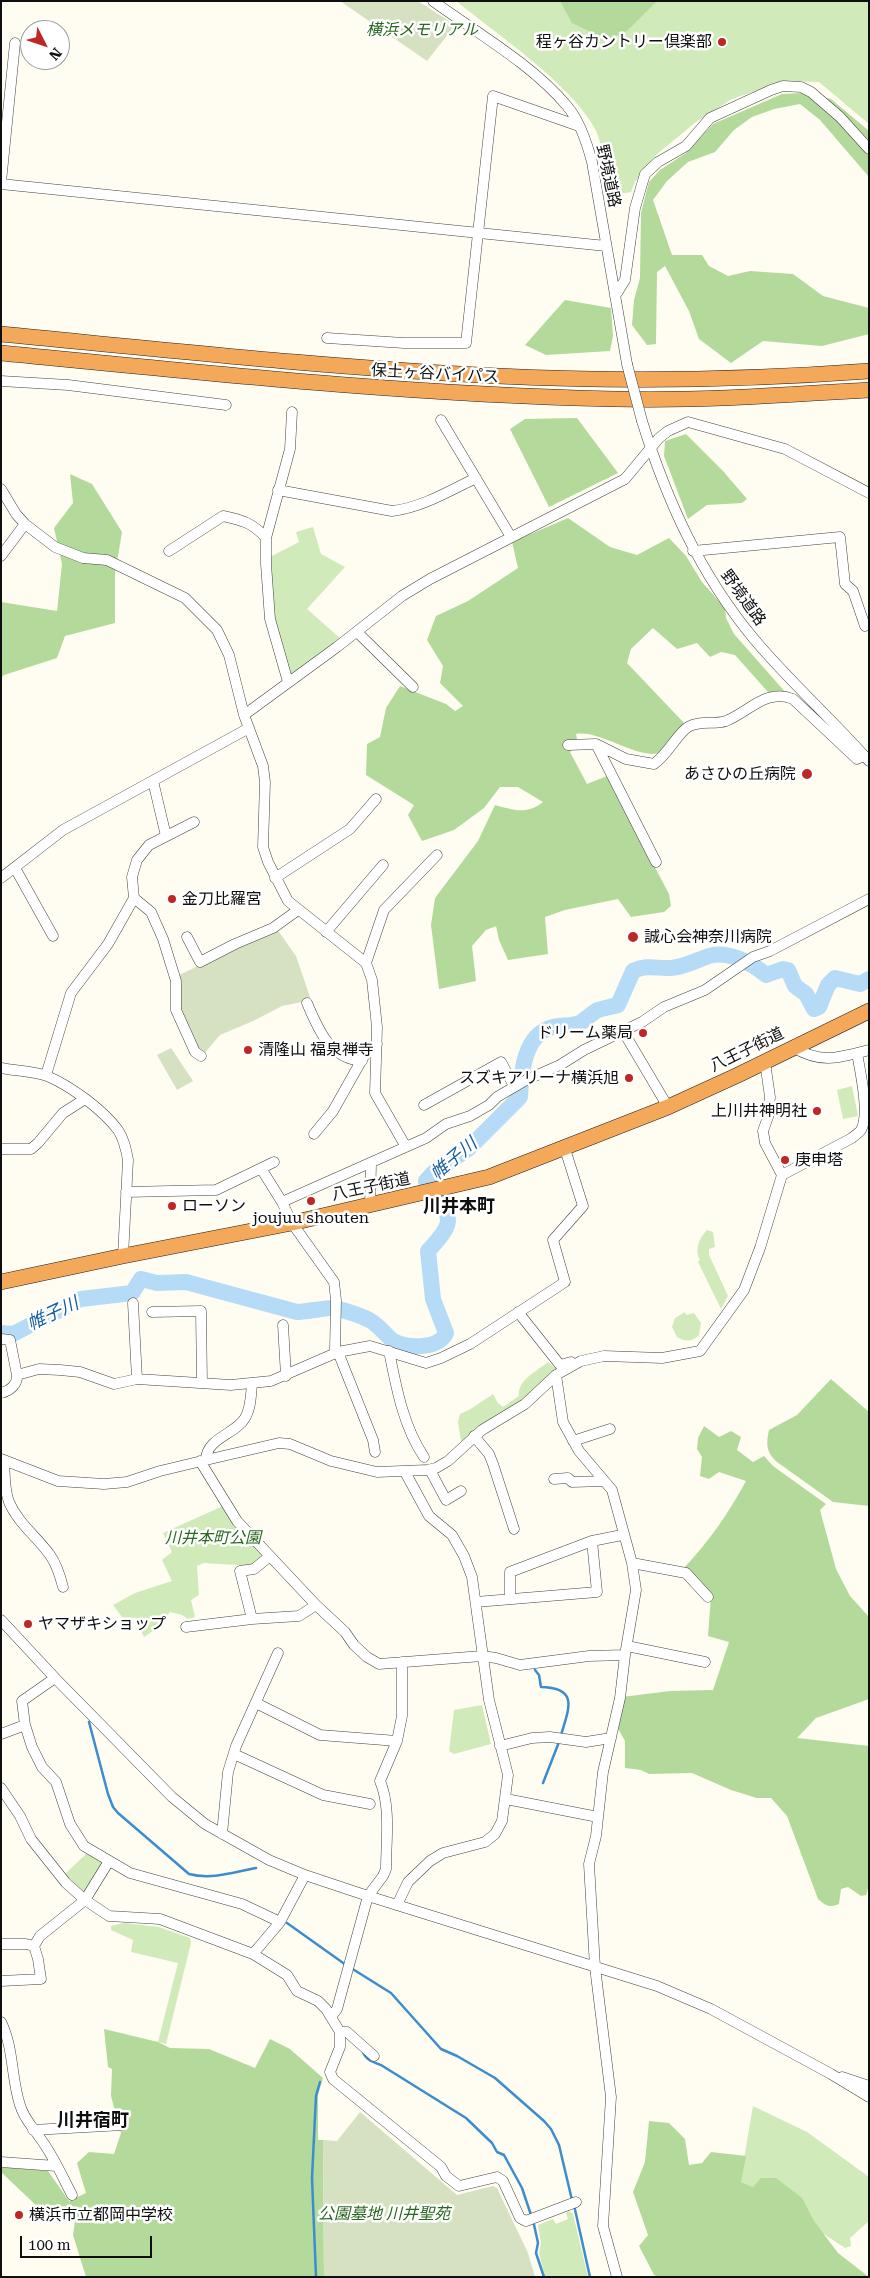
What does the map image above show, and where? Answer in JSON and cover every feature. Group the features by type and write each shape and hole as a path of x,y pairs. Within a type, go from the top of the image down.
{"highway":[{"name":"保土ヶ谷バイパス","path":"1,334 344,367 499,376 609,379 699,378 869,371"},
{"name":"保土ヶ谷バイパス","path":"1,353 340,386 481,395 618,400 744,398 869,390"},
{"name":"八王子街道","path":"1,1282 292,1223 489,1177 565,1149 668,1107 869,1011"}],"street":[{"name":"野境道路","path":"434,1 521,64 554,92 568,107 579,126 587,143 592,162 627,364 642,421 650,448 693,551 718,590 753,638 866,759"},
{"path":"15,43 1,183 606,246"},
{"path":"615,296 625,280 635,208 646,174 658,162 686,146 710,118 771,90 783,86 801,87 811,92 840,117 869,149"},
{"path":"327,338 404,343 466,343 493,96 579,126"},
{"path":"1,381 68,385 226,405"},
{"path":"288,682 270,619 266,538 290,450 292,412"},
{"path":"441,420 511,537"},
{"path":"244,715 357,632 402,596 430,579 625,479 650,448 668,431 688,422 785,448 869,493"},
{"path":"278,490 392,511 418,505 476,478"},
{"path":"1,489 16,514 25,524 55,547 83,558 108,560 185,598 217,630 224,643 248,728 263,766 265,782 263,847 275,878 288,901 366,964 372,980 374,997 377,1044 375,1093 406,1146"},
{"path":"169,551 223,516 246,520 258,528 266,538"},
{"path":"1,556 25,524"},
{"path":"693,551 840,537 845,584 853,591 865,626"},
{"path":"357,632 413,687"},
{"path":"568,745 596,744 626,759 654,764 664,757 687,727 706,721 725,721 769,696 793,699 857,759 866,759"},
{"path":"1,878 63,830 248,728"},
{"path":"596,744 656,862"},
{"path":"153,781 166,836"},
{"path":"275,878 350,829 376,799"},
{"path":"46,1075 71,993 102,952 134,898 132,877 137,860 149,845 194,822"},
{"path":"366,964 384,910 437,855"},
{"path":"326,932 383,865"},
{"path":"15,868 53,936"},
{"path":"134,898 152,912 176,980 176,1010 195,1052 201,1056"},
{"path":"282,1202 426,1138 446,1124 470,1116 514,1086 560,1065 584,1050 642,1022 664,1007 705,990 753,956 774,950 869,899"},
{"path":"187,937 200,962 235,944 274,928 298,910"},
{"path":"307,1003 326,1040 340,1055 348,1060 362,1061"},
{"path":"623,1031 668,1107"},
{"path":"314,1134 333,1111 362,1061 377,1044"},
{"path":"793,1047 808,1056 820,1059 869,1050"},
{"path":"782,1175 852,1138 861,1129 865,1109 864,1088 857,1053"},
{"path":"424,1105 501,1062 514,1086"},
{"path":"63,1587 57,1568 50,1555 26,1528 10,1504 5,1485 3,1459 58,1481 104,1484 127,1482 279,1443 290,1444 331,1461 377,1472 430,1470 448,1461 474,1436 497,1419 525,1404 556,1375 576,1363 604,1356 662,1358 700,1351 744,1290 760,1248 782,1175 765,1143 763,1131 768,1117 770,1096 765,1062"},
{"path":"1,1068 46,1075 85,1099 118,1131 125,1144 128,1160 123,1256"},
{"path":"1,1149 31,1148 38,1143 63,1113 85,1099"},
{"path":"17,1375 39,1369 60,1370 80,1372 114,1384 137,1379 231,1386 271,1381 338,1352 370,1346 426,1363 470,1344 565,1282 554,1240 583,1206 565,1149"},
{"path":"126,1192 216,1190 274,1162"},
{"path":"370,1206 371,1164"},
{"path":"260,1170 282,1202 292,1223 334,1282 336,1300 335,1350 338,1352 373,1440 375,1452"},
{"path":"132,1303 137,1379"},
{"path":"152,1312 201,1311 202,1383"},
{"path":"518,1312 560,1365 576,1363"},
{"path":"283,1325 286,1376"},
{"path":"1,1338 10,1340 18,1380 13,1386 1,1393"},
{"path":"388,1351 397,1390 414,1440 424,1457"},
{"path":"556,1375 563,1422 573,1441 612,1490 623,1531 622,1535 632,1563 636,1590 620,1698 599,1791 598,1817 589,1864 595,1967 611,2097 603,2226 617,2277"},
{"path":"203,1461 213,1445 222,1436 239,1426 245,1418 249,1409 252,1383"},
{"path":"573,1441 610,1429"},
{"path":"474,1436 493,1464 514,1529"},
{"path":"203,1461 237,1521 316,1605 345,1632 354,1645 378,1664 482,1656 520,1665 626,1650 705,1662"},
{"path":"430,1470 446,1500 461,1491"},
{"path":"397,1905 408,1882 430,1861 443,1853 485,1842 495,1834 502,1820 508,1775 489,1700 472,1577 452,1535 428,1516 405,1472"},
{"path":"554,1479 568,1478 572,1482 604,1481"},
{"path":"510,1599 510,1572 592,1541 622,1535"},
{"path":"476,1602 597,1592 592,1541"},
{"path":"252,1619 240,1571 254,1569 270,1556"},
{"path":"632,1563 686,1573 708,1598"},
{"path":"186,1627 252,1619 299,1616 316,1605"},
{"path":"1,1620 172,1798 222,1834 282,1867 368,1896 656,1986 711,2008 869,2097"},
{"path":"222,1834 228,1772 278,1653"},
{"path":"332,2017 337,2010 368,1896 386,1869 386,1816 384,1795 380,1781 397,1741 402,1716 402,1662"},
{"path":"55,1678 22,1701 25,1725 32,1747 42,1767 56,1782 70,1824 84,1846 130,1873 242,1904 280,1922"},
{"path":"256,1703 320,1735 397,1741"},
{"path":"1,1734 25,1725"},
{"path":"500,1746 532,1738 550,1737 586,1742 611,1738"},
{"path":"234,1754 323,1795 370,1804"},
{"path":"1,1788 20,1816 31,1839 66,1883 85,1900 109,1916 160,1919 253,1954 287,1975 297,1991 318,2001 332,2017 340,2032 340,2047 330,2072 333,2079 441,2167 446,2176 459,2186 497,2177 503,2181 520,2218 526,2221 576,2202"},
{"path":"506,1800 598,1817"},
{"path":"1,1981 41,1979 34,1946 40,1936 85,1900 109,1861"},
{"path":"253,1954 280,1922 305,1875"},
{"path":"1,1944 26,1944 34,1946"},
{"path":"1,2022 10,2051 14,2087 20,2107 27,2123 40,2137 72,2195"},
{"path":"340,2032 347,2032 374,2056"},
{"path":"831,2074 869,2086"},
{"path":"33,2130 123,2125"},
{"path":"1,2162 56,2166"}],"green space":[{"name":"横浜メモリアル","path":"340,1 418,1 455,25 427,61"},
{"name":"程ヶ谷カントリー倶楽部","path":"456,1 869,1 869,124 819,82 784,81 732,99 696,122 656,155 635,182 631,192 619,194 613,187 606,171 598,135 582,110 550,76"},
{"path":"560,1 657,1 627,31 607,40 572,23"},
{"path":"802,93 831,99 869,131 869,177 820,120 800,104 774,109 752,117 734,130 715,152 688,162 667,181 653,200 672,255 702,255 709,266 728,276 750,271 793,274 823,296 869,308 869,334 822,346 763,341 731,363 699,339 689,311 665,266 657,272 656,344 647,345 632,325 634,300 640,278 641,213 649,182 660,170 686,153 713,124 782,94"},
{"path":"565,300 611,308 613,336 610,351 546,355 525,345"},
{"path":"577,418 618,473 549,507 510,429 525,419"},
{"path":"686,434 723,471 747,499 742,503 707,505 688,519 664,456 665,441"},
{"path":"70,474 92,484 122,532 115,574 115,623 65,636 57,658 4,675 1,678 1,602 57,611 62,564 54,528 73,503"},
{"path":"568,518 610,547 637,555 669,538 686,556 702,582 725,608 726,618 734,634 787,694 768,692 735,655 721,652 710,657 697,643 677,649 653,628 631,649 627,663 685,724 677,737 667,749 658,753 648,754 599,737 576,734 578,744 570,752 587,784 607,776 669,894 671,906 664,912 631,917 618,899 565,910 545,917 548,954 508,960 499,940 496,926 486,930 472,946 476,981 439,989 431,925 435,898 478,841 495,805 514,810 526,810 543,802 518,787 500,787 484,808 454,830 422,841 408,815 414,805 366,775 367,744 380,737 386,708 400,686 446,704 455,711 463,706 440,683 443,666 427,640 436,616 468,601 518,568 512,542"},
{"path":"313,527 321,554 345,567 307,609 341,639 290,678 274,622 268,558 299,542 296,532"},
{"path":"277,929 296,956 311,1000 282,1006 220,1035 203,1055 190,1040 186,1029 177,976"},
{"path":"171,1048 193,1081 177,1090 157,1055"},
{"path":"852,1086 858,1116 843,1119 837,1090"},
{"path":"707,1230 713,1232 715,1247 709,1249 709,1255 728,1296 721,1309 698,1262 700,1260 697,1252 698,1244"},
{"path":"685,1312 686,1315 694,1313 701,1323 699,1335 694,1339 683,1340 677,1337 672,1327 675,1318"},
{"path":"548,1362 557,1370 526,1397 461,1441 458,1422 460,1414 493,1394 498,1403 503,1407 519,1396 521,1385 533,1372"},
{"path":"831,1379 869,1412 869,1506 833,1502 777,1462 769,1451 767,1440 769,1430 797,1415"},
{"path":"704,1426 719,1437 731,1431 741,1437 737,1450 753,1462 764,1456 773,1466 826,1504 820,1510 836,1569 850,1596 869,1617 869,1699 816,1718 797,1738 869,1746 869,1885 866,1895 861,1896 848,1887 841,1889 839,1904 833,1906 828,1906 818,1899 787,1816 771,1798 757,1798 731,1790 692,1773 649,1774 641,1770 625,1768 625,1741 616,1725 622,1697 670,1691 713,1690 729,1642 708,1636 711,1596 684,1568 718,1526 746,1481 719,1472 709,1479 700,1476 702,1457 697,1449 698,1438"},
{"name":"川井本町公園","path":"223,1506 266,1556 254,1566 204,1563 197,1566 199,1595 191,1600 195,1617 188,1619 182,1615 170,1612 156,1629 144,1637 135,1617 125,1621 113,1605 135,1593 172,1581 162,1560 172,1552 163,1533"},
{"path":"482,1705 491,1744 454,1754 449,1751 454,1710"},
{"path":"87,1853 102,1861 103,1864 85,1893 65,1874"},
{"path":"124,1923 159,1927 190,1938 191,1943 166,2044 158,2042 178,1963 131,1952 133,1940 111,1930 111,1926"},
{"path":"104,2029 158,2042 170,2048 209,2049 255,2068 270,2039 290,2049 323,2078 318,2095 318,2140 323,2140 324,2277 86,2277 73,2235 75,2221 31,2221 41,2210 1,2172 1,2167 48,2171 69,2201 86,2193 77,2163 89,2152 114,2154 121,2133 111,2096 112,2069 108,2067"},
{"path":"753,2106 807,2132 869,2177 869,2221 850,2238 851,2246 845,2248 753,2187 740,2182"},
{"name":"公園墓地 川井聖苑","path":"360,2112 457,2195 493,2186 497,2188 528,2253 535,2277 324,2277 323,2140 337,2141"},
{"path":"649,2121 669,2123 685,2139 689,2165 702,2163 711,2152 746,2156 741,2182 753,2187 761,2178 776,2178 802,2198 814,2221 838,2253 869,2277 659,2277 654,2275 639,2246 648,2235 633,2192 645,2162"},
{"path":"569,2211 573,2214 588,2277 545,2277 539,2253 541,2243 538,2225 553,2219 556,2224 568,2219 566,2213"}],"waterway":[{"name":"帷子川","path":"1,1333 13,1334 81,1299 132,1293 141,1279 157,1283 186,1282 297,1312 335,1308 371,1321 391,1339 404,1345 420,1346 436,1343 446,1333 433,1299 428,1251 445,1230 448,1216 426,1181 433,1173 468,1149 520,1097 523,1066 526,1056 530,1046 543,1031 553,1027 580,1023 596,1011 618,1005 633,971 647,967 676,967 709,956 731,956 754,966 766,975 783,969 788,970 795,986 806,994 814,1009 819,1007 828,985 835,978 860,984 869,979"},
{"path":"535,1670 539,1675 541,1687 553,1688 561,1691 566,1696 568,1701 567,1716 561,1735"},
{"path":"89,1722 108,1794 113,1807 118,1813 189,1874 215,1876 256,1868"},
{"path":"543,1783 559,1742"},
{"path":"287,1923 346,1965"},
{"path":"351,1968 391,1993 441,2049 495,2078 544,2121 551,2129 559,2145 572,2200"},
{"path":"363,2052 370,2060 466,2118 492,2143 497,2152 504,2155 522,2188 531,2215"},
{"path":"316,2277 312,2178 316,2096 320,2082"},
{"path":"574,2205 590,2277"},
{"path":"533,2220 538,2243 536,2253 544,2277"}],"place":[{"name":"程ヶ谷カントリー倶楽部","path":"722,42"},
{"name":"あさひの丘病院","path":"807,774"},
{"name":"金刀比羅宮","path":"172,899"},
{"name":"誠心会神奈川病院","path":"633,937"},
{"name":"ドリーム薬局","path":"643,1033"},
{"name":"清隆山 福泉禅寺","path":"248,1050"},
{"name":"スズキアリーナ横浜旭","path":"629,1078"},
{"name":"上川井神明社","path":"817,1111"},
{"name":"庚申塔","path":"785,1160"},
{"name":"joujuu shouten","path":"311,1201"},
{"name":"ローソン","path":"172,1206"},
{"name":"ヤマザキショップ","path":"28,1624"},
{"name":"横浜市立都岡中学校","path":"19,2215"}],"district":[{"name":"川井本町","path":"459,1207"},
{"name":"川井宿町","path":"93,2121"}]}
